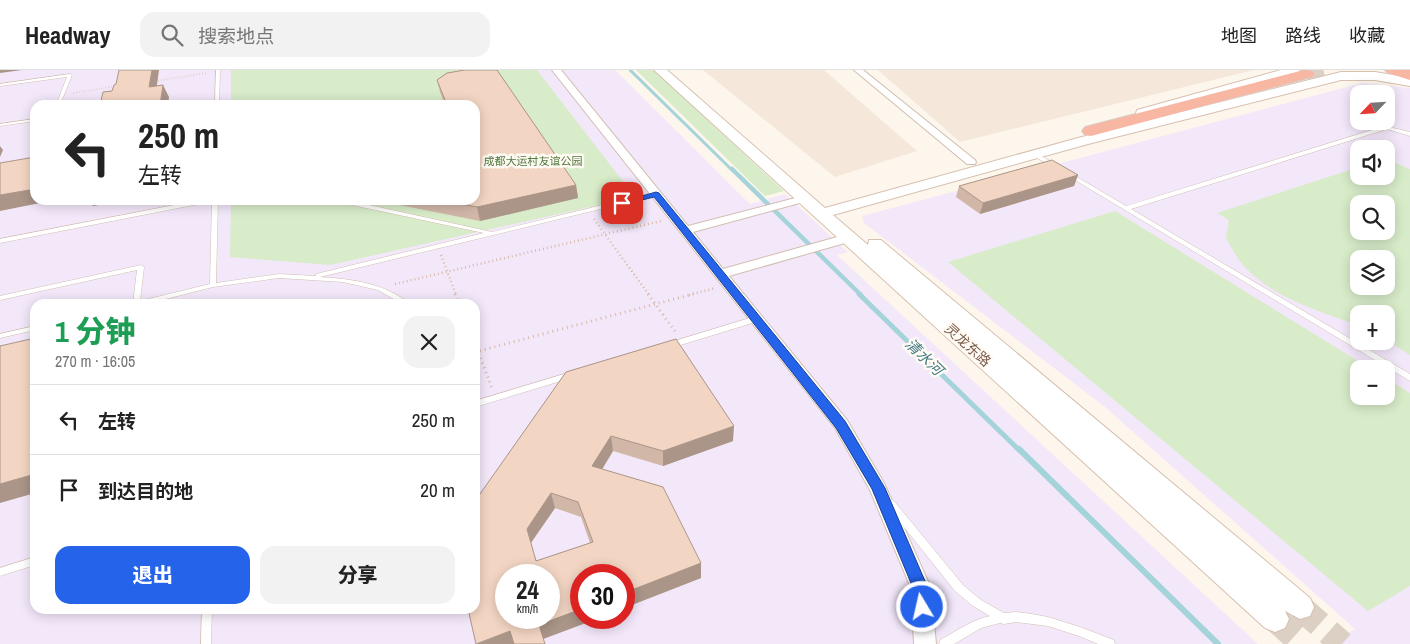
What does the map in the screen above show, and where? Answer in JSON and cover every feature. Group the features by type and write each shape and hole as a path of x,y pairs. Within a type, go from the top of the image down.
{"highway":[{"path":"1393,70 1410,75"},
{"path":"1091,130 1300,72"}],"main road":[{"name":"灵龙东路","path":"660,70 819,206 1300,606"},
{"name":"灵龙东路","path":"675,70 819,206 848,238 1276,618"},
{"path":"1371,70 1410,82"},
{"path":"819,206 1036,155 1083,141 1341,76 1375,76 1410,82"},
{"path":"819,206 1091,130"}],"street":[{"path":"556,70 841,424 878,488 921,588 925,644"},
{"path":"858,70 971,162"},
{"path":"685,230 788,204 819,206"},
{"path":"724,279 738,269 848,238"}],"lane":[{"path":"217,100 218,71"},
{"path":"0,85 70,75 60,100"},
{"path":"0,125 30,121"},
{"path":"1127,208 1387,127 1410,134"},
{"path":"1036,155 1410,378"},
{"path":"311,276 656,194"},
{"path":"0,241 184,205"},
{"path":"214,286 216,205"},
{"path":"361,205 493,233"},
{"path":"0,298 141,268 137,299"},
{"path":"158,299 214,286 279,276 311,276 342,280 380,288 399,299"},
{"path":"664,347 756,319"},
{"path":"0,336 30,329"},
{"path":"480,403 580,372"},
{"path":"878,488 959,588 977,603 1004,618"},
{"path":"0,572 30,563"},
{"path":"206,644 207,614"},
{"path":"944,644 983,622 1004,618 1033,618 1068,626 1110,644"}],"path":[{"path":"150,81 218,71"},
{"path":"63,94 121,86"},
{"path":"588,211 682,341"},
{"path":"380,288 675,218"},
{"path":"437,246 457,299"},
{"path":"480,351 724,279"},
{"path":"480,357 496,398"}],"shaded area":[{"path":"0,70 615,70 750,204 785,194 848,252 837,255 1258,644 0,644"},
{"path":"703,70 824,70 917,151 835,177"},
{"path":"878,70 1254,70 960,142"},
{"path":"1362,83 1381,85 1354,85"},
{"path":"1350,86 1350,130 1395,130 1395,86 1410,88 1410,644 1328,644 1355,629 1105,407 864,223 862,216"}],"green space":[{"name":"成都大运村友谊公园","path":"231,70 537,70 635,197 330,265 230,257 231,205 480,205 480,100 231,100"},
{"path":"636,70 654,70 784,191 765,196"},
{"path":"1395,163 1410,169 1410,355 1395,346 1395,305 1350,305 1350,323 1312,309 1282,295 1255,276 1238,259 1226,238 1229,220 1217,213 1350,170 1350,185 1395,185"},
{"path":"1115,211 1356,360 1350,360 1350,405 1395,405 1395,384 1410,393 1410,586 1368,611 948,262"}],"building":[{"path":"119,70 152,70 149,87 163,85 161,100 101,100 103,92 112,91 116,84"},
{"path":"465,70 497,70 576,185 477,207 466,205 480,205 480,100 445,100 437,80 447,73"},
{"path":"30,158 30,190 0,195 0,163"},
{"path":"1052,160 1078,175 983,203 959,186"},
{"path":"30,339 30,475 0,484 0,346"},
{"path":"676,339 734,426 663,451 611,436 592,466 663,487 701,563 635,589 635,564 570,564 570,613 560,617 560,564 495,564 495,629 540,629 545,644 514,644 510,631 476,644 469,614 480,614 480,494 566,372","holes":["551,493 578,502 593,542 536,561 527,529"]}],"waterway":[{"name":"清水河","path":"630,70 733,171"},
{"name":"清水河","path":"732,169 861,295"},
{"name":"清水河","path":"859,294 1020,451"},
{"name":"清水河","path":"1019,449 1218,644"}],"tunnel":[{"path":"1307,74 1327,70"},
{"path":"1300,607 1342,644"},
{"path":"1275,619 1303,644"}],"route":[{"path":"622,203 656,194 841,424 878,488 921,588 922,607"}]}
